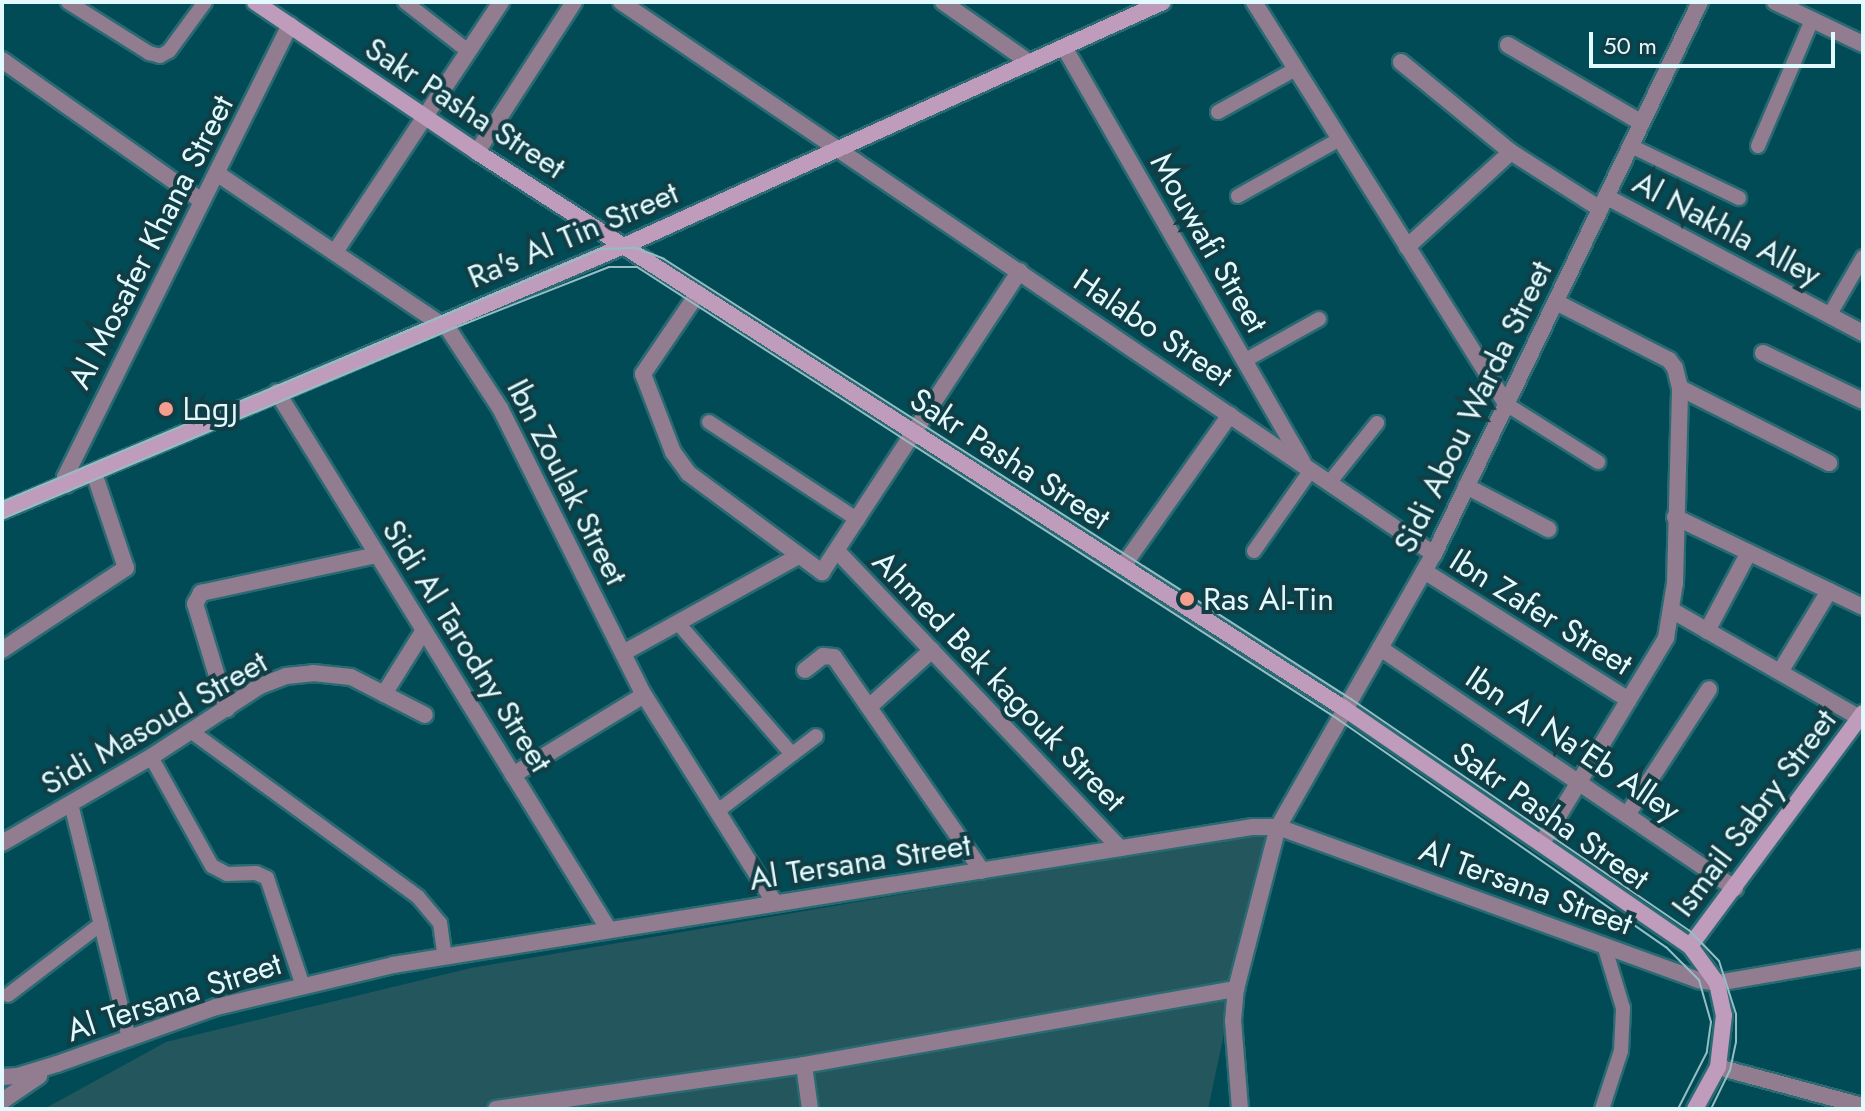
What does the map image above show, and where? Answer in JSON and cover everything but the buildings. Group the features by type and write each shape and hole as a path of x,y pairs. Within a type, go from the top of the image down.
{"main road":[{"name":"Sakr Pasha Street","path":"255,2 477,152 917,431 1345,709 1690,946 1717,983"},
{"name":"Ra's Al Tin Street","path":"2,511 626,245 1163,2"},
{"name":"Ismail Sabry Street","path":"1690,946 1860,722"},
{"path":"1695,1109 1718,1067 1724,1015 1717,983"}],"street":[{"path":"335,252 501,2"},
{"path":"477,152 574,2"},
{"name":"Halabo Street","path":"621,2 842,149 1434,554"},
{"path":"943,2 1030,63"},
{"path":"1254,2 1506,404"},
{"name":"Sidi Abou Warda Street","path":"1240,1109 1233,1021 1236,989 1278,827 1434,554 1700,2"},
{"path":"1775,2 1863,44"},
{"name":"Al Mosafer Khana Street","path":"66,485 65,477 290,25"},
{"path":"1508,45 1642,123"},
{"name":"Mouwafi Street","path":"1064,47 1308,468"},
{"path":"2,60 202,201"},
{"name":"Al Nakhla Alley","path":"1401,62 1511,152 1604,203 1863,333"},
{"path":"1407,247 1511,152"},
{"name":"Ibn Zoulak Street","path":"218,174 441,322 472,362 500,408 644,695 775,903"},
{"path":"698,293 642,379 673,452 688,473 822,572 1020,271"},
{"path":"1542,843 1666,638 1673,611 1680,388 1669,360 1556,302"},
{"path":"1763,353 1863,401"},
{"path":"1680,388 1829,463"},
{"name":"Sidi Al Tarodny Street","path":"277,392 609,930"},
{"path":"1123,566 1230,415"},
{"path":"2,650 126,568 94,473"},
{"path":"1466,486 1548,529"},
{"path":"1675,517 1863,607"},
{"name":"Ahmed Bek kagouk Street","path":"838,552 1120,848"},
{"path":"1707,631 1749,552"},
{"path":"227,709 195,604 201,593 377,555"},
{"path":"623,653 799,556"},
{"name":"Ibn Zafer Street","path":"1424,571 1629,700"},
{"path":"1780,672 1829,591"},
{"path":"1673,611 1860,722"},
{"path":"384,694 424,630"},
{"name":"Ibn Al Na'Eb Alley","path":"1380,648 1735,888"},
{"path":"869,707 932,650"},
{"path":"805,670 823,656 832,655 982,871"},
{"name":"Sidi Masoud Street","path":"2,843 151,757 260,686 286,676 313,673 351,677 425,715"},
{"path":"1627,815 1709,689"},
{"path":"513,775 644,695"},
{"name":"Al Tersana Street","path":"2,1077 18,1076 57,1064 216,1007 445,957 1253,827 1278,827 1699,980 1717,983"},
{"path":"1717,983 1863,958"},
{"path":"496,1109 804,1065 1236,989"},
{"path":"2,1101 57,1064"},
{"path":"804,1065 810,1109"},
{"path":"1718,1067 1863,1106"}],"lane":[{"path":"68,2 149,53 160,56 169,51 205,2"},
{"path":"405,2 468,51"},
{"path":"1758,146 1812,20"},
{"path":"1218,112 1296,69"},
{"path":"1238,196 1340,139"},
{"path":"1631,146 1739,198"},
{"path":"1829,316 1863,257"},
{"path":"1244,361 1319,319"},
{"path":"1506,404 1598,462"},
{"path":"709,422 858,520"},
{"path":"1329,483 1377,423"},
{"path":"1254,551 1308,468"},
{"path":"678,623 792,754"},
{"path":"192,732 418,897 440,923 445,957"},
{"path":"719,810 816,736"},
{"path":"151,757 212,866 227,874 256,873 267,878 303,986"},
{"path":"71,804 129,1039"},
{"path":"8,995 101,924"},
{"path":"1602,1109 1621,1051 1623,1008 1604,945"}],"shaded area":[{"path":"1267,832 1208,1109 44,1109 166,1042 471,968"}],"tram line":[{"path":"2,502 601,249 636,248 664,259 1351,699 1691,932 1719,961 1736,1014 1736,1042 1730,1070 1711,1109"},
{"path":"2,519 449,330 609,267 637,267 1339,720 1666,947 1699,980 1711,1022 1707,1052 1678,1109"}],"place":[{"name":"روما","path":"166,409"},
{"name":"Ras Al-Tin","path":"1187,599"}]}
